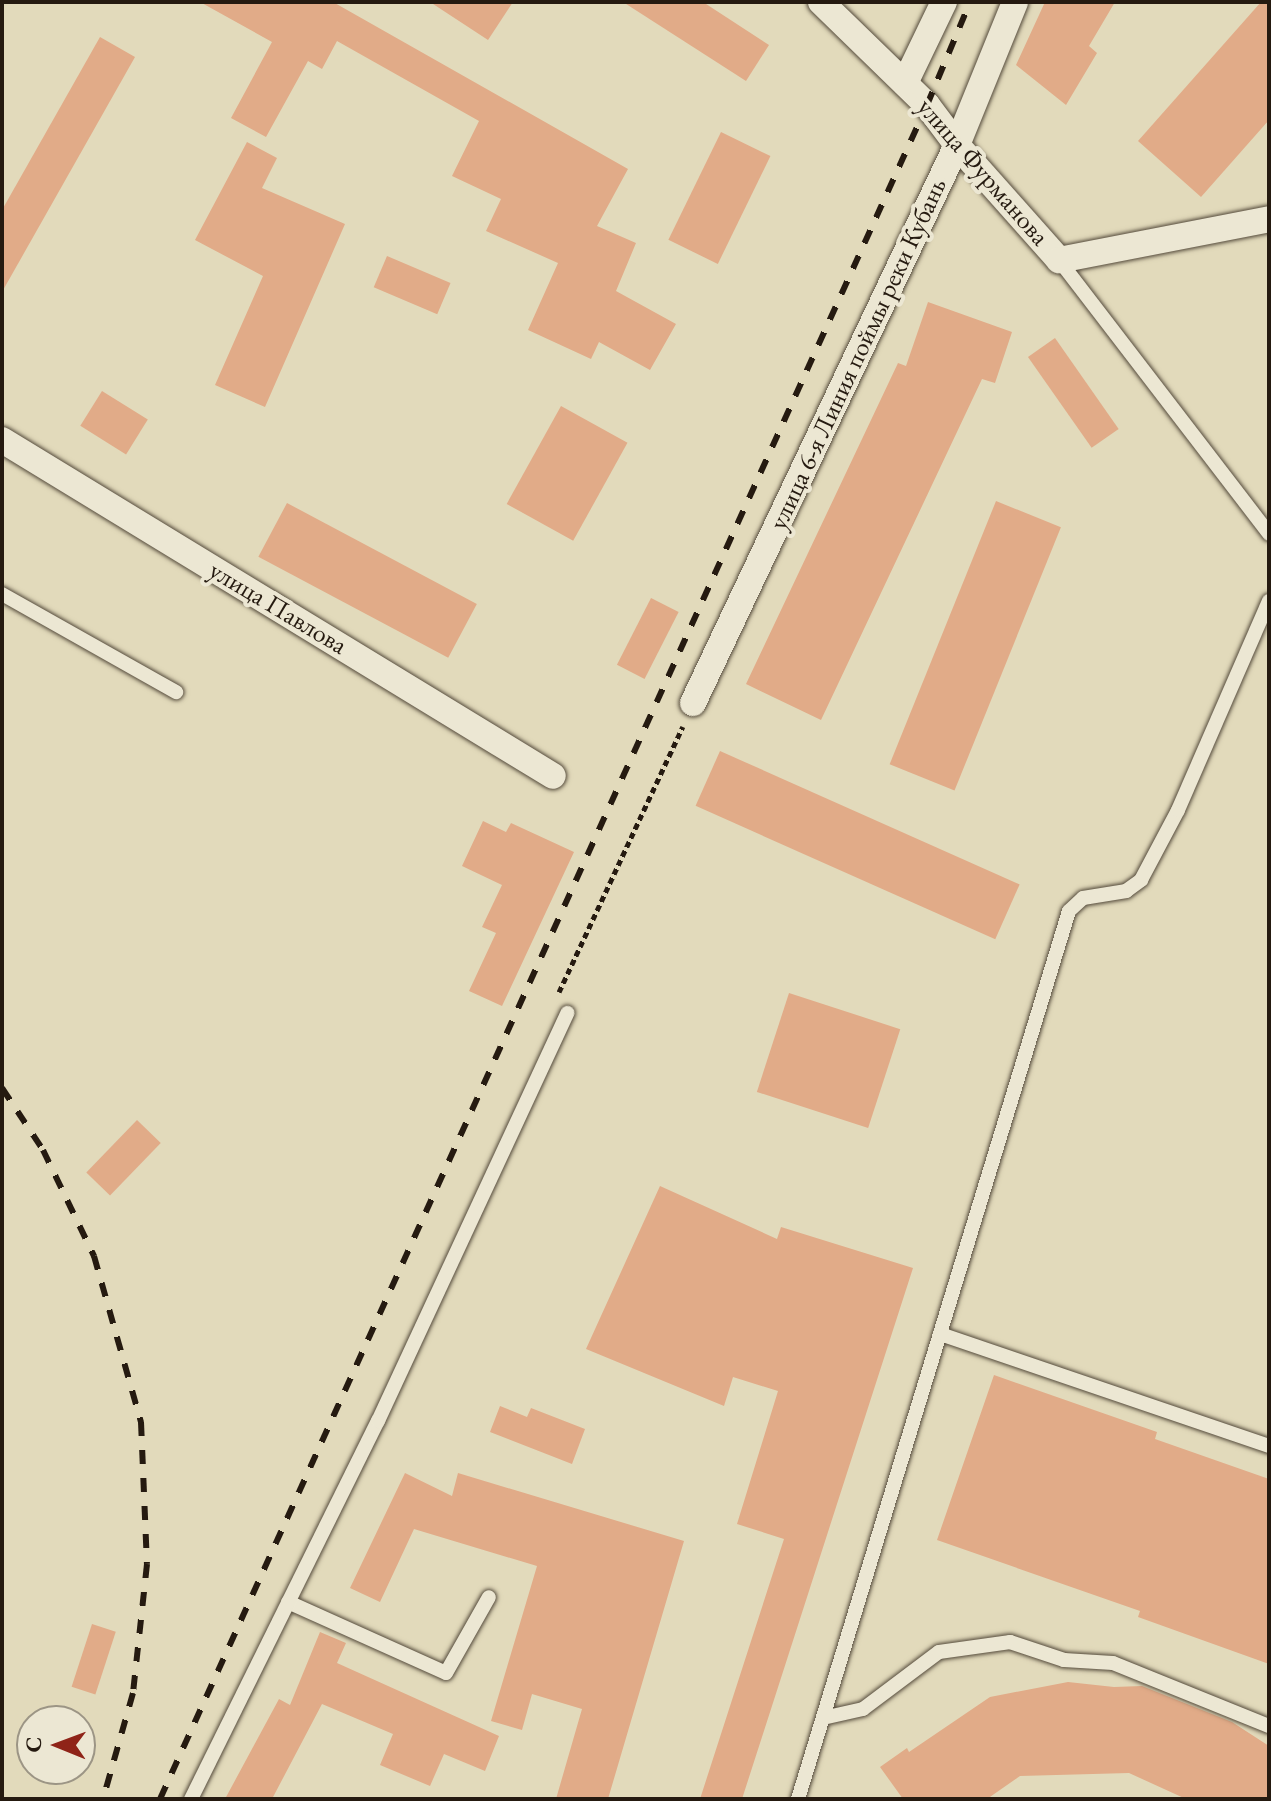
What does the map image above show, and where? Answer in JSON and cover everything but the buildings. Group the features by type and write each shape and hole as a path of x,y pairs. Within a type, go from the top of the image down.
{"street":[{"name":"улица Фурманова","path":"821,2 927,105 957,145 1059,260 1269,219"},
{"path":"905,83 944,2"},
{"name":"улица 6-я Линия поймы реки Кубань","path":"693,703 957,145 1015,2"},
{"name":"улица Павлова","path":"2,440 553,776"}],"lane":[{"path":"1059,260 1269,534"},
{"path":"2,594 176,692"},
{"path":"798,1799 1069,911 1083,898 1126,891 1141,880 1178,810 1269,601"},
{"path":"191,1799 378,1421 567,1013"},
{"path":"940,1334 1269,1446"},
{"path":"288,1602 446,1673 489,1597"},
{"path":"823,1718 863,1709 939,1652 1010,1642 1064,1660 1113,1663 1269,1726"}],"path":[{"path":"567,1013 557,995 693,703"}],"railway":[{"path":"160,1799 927,105 970,2"},
{"path":"2,1088 43,1150 94,1256 141,1422 147,1564 133,1693 103,1799"}]}
